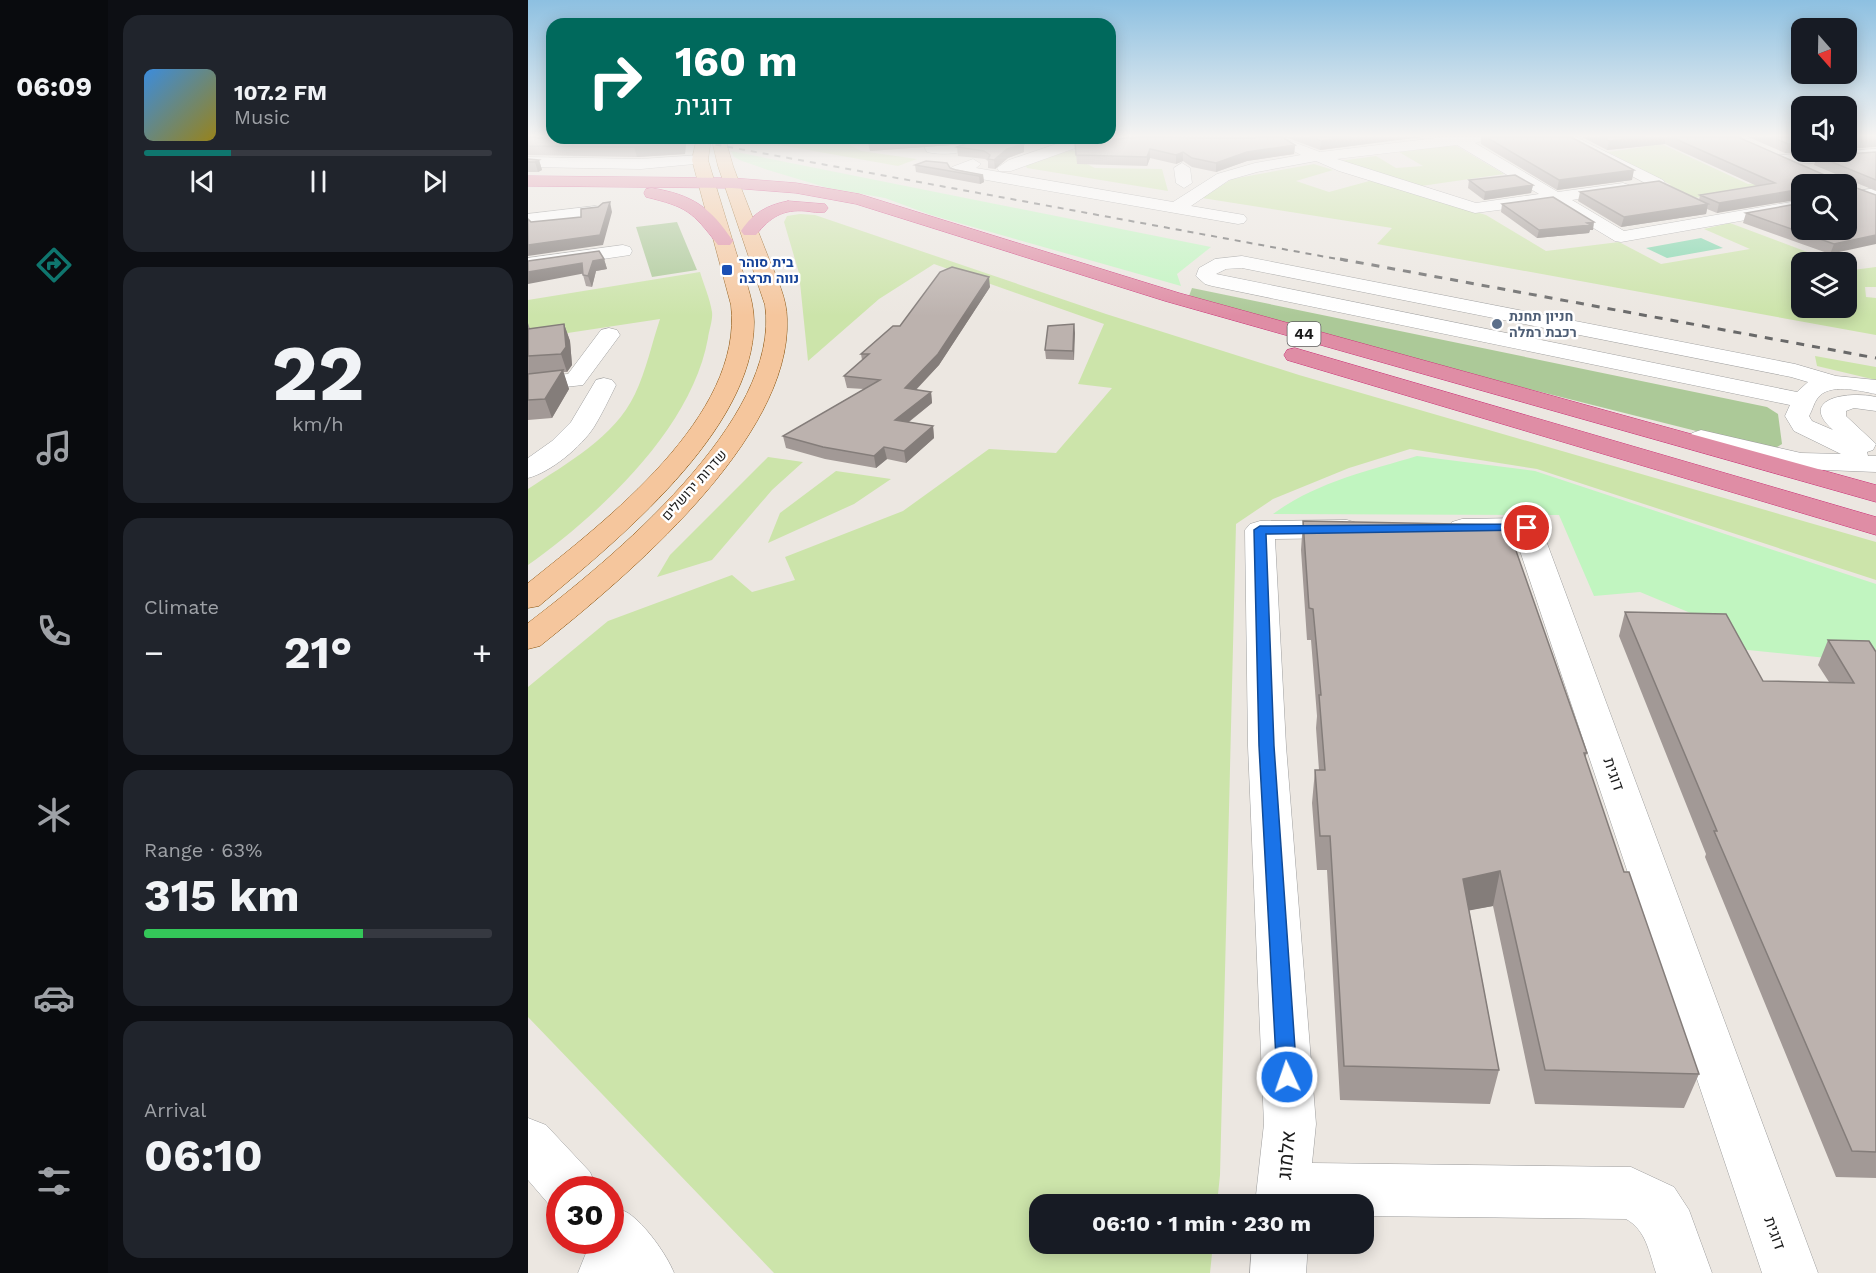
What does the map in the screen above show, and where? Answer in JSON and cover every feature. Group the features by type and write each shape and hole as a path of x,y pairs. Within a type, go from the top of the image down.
{"highway":[{"path":"667,196 686,201 699,209 724,241"},
{"name":"44","path":"808,196 966,231 1172,297 1876,494"},
{"name":"44","path":"845,204 1000,264 1224,334"},
{"path":"750,231 761,216 777,209 845,204"},
{"name":"44","path":"1270,347 1876,526"}],"main road":[{"name":"שדרות ירושלים","path":"531,594 608,531 650,490 683,454 725,392 736,367 742,341 743,323 740,296 724,241 727,196"},
{"name":"שדרות ירושלים","path":"528,639 648,535 690,492 723,455 762,391 772,364 777,338 777,319 772,292 735,196"}],"street":[{"path":"1199,196 1238,219"},
{"path":"1438,196 1474,208 1568,196"},
{"path":"1554,196 1622,237 1791,207"},
{"path":"528,219 595,211"},
{"path":"528,264 623,244 629,272"},
{"path":"1805,401 1212,280 1206,276 1206,272 1222,263 1242,262 1795,371 1836,383 1876,387"},
{"path":"1447,327 1469,306"},
{"path":"528,384 575,380 609,335"},
{"path":"1836,383 1822,385 1810,391 1797,416 1803,426 1854,450 1855,458 1842,463"},
{"path":"528,470 561,447 582,426 604,385"},
{"path":"1876,404 1862,400 1843,400 1833,408 1834,418 1876,458"},
{"path":"1549,402 1792,459 1820,464 1876,464"},
{"name":"דוגית","path":"1423,528 1527,528 1790,1273"},
{"name":"אלמוג","path":"1282,1194 1290,1124 1267,746 1260,530 1376,529"},
{"path":"528,1142 558,1176"},
{"path":"1374,1196 1631,1193 1655,1206 1670,1229 1684,1273"},
{"path":"1278,1273 1279,1254"}],"green space":[{"path":"876,196 958,196 1211,247 1177,274 1181,286 931,215"},
{"path":"1426,196 1486,215 1546,251 1619,242 1661,264 1750,249 1704,229 1730,223 1807,252 1791,252 1791,318 1857,318 1857,269 1876,267 1876,287 1865,287 1866,297 1876,298 1876,335 1377,244 1392,228 1202,198"},
{"path":"1658,196 1706,196 1671,201"},
{"path":"815,215 1106,314 1299,375 1876,542 1876,580 1537,469 1410,449 1349,468 1273,499 1236,524 1218,1194 1029,1194 1029,1254 1212,1254 1210,1273 774,1273 528,1017 528,687 608,621 732,575 752,592 795,580 785,557 903,511 989,449 1056,453 1112,388 1078,384 1104,324 934,264 879,299 808,361 799,273 784,222 787,216"},
{"path":"677,222 697,270 652,277 636,227"},
{"path":"1701,238 1723,248 1667,258 1646,248"},
{"path":"700,272 710,302 712,318 699,372 683,404 663,436 639,466 584,521 528,565 528,489 602,437 626,410 642,376 660,319 528,339 528,300"},
{"path":"1192,288 1767,407 1778,414 1782,444 1772,450 1513,385 1189,296"},
{"path":"1815,356 1876,367 1876,380 1817,366"},
{"path":"1417,456 1535,471 1876,584 1876,663 1738,649 1717,624 1640,592 1594,596 1559,515 1273,514 1289,503 1324,486"},
{"path":"768,457 803,462 772,490 712,560 657,577 670,555"},
{"path":"836,471 891,479 854,504 768,543 780,513"}],"building":[{"path":"1588,196 1692,196 1708,204 1624,217"},
{"path":"1703,196 1758,196 1719,203"},
{"path":"1857,196 1876,196 1876,235 1857,239"},
{"path":"1553,197 1594,222 1587,223 1591,225 1539,230 1502,204"},
{"path":"610,202 600,235 528,245 528,219 531,222 581,217 581,209 598,207"},
{"path":"1791,205 1791,229 1746,213"},
{"path":"1823,240 1853,240 1834,244"},
{"path":"599,251 604,259 593,261 588,276 583,275 582,263 528,272 528,261"},
{"path":"952,267 989,277 938,354 905,388 931,392 895,420 933,426 904,451 884,447 874,456 823,447 783,436 880,380 844,376 869,354 861,354 893,326 900,326 940,272"},
{"path":"564,324 566,347 561,354 528,356 528,329"},
{"path":"1074,324 1073,351 1045,350 1048,326"},
{"path":"563,370 545,399 528,400 528,374"},
{"path":"1303,521 1507,525 1587,753 1584,753 1624,872 1629,872 1699,1074 1545,1070 1500,871 1463,879 1499,1070 1344,1066 1330,836 1320,836 1315,770 1325,770 1319,695 1321,695 1313,609 1309,608"},
{"path":"1625,612 1726,614 1763,681 1854,683 1828,640 1869,641 1876,652 1876,1152 1852,1151 1714,831 1717,831"}],"railway":[{"path":"997,196 1348,261"},
{"path":"1340,259 1876,358"}],"place":[{"name":"בית סוהר נווה תרצה","path":"727,270"},
{"name":"חניון תחנת רכבת רמלה","path":"1497,324"}],"route":[{"path":"1287,1077 1267,746 1260,530 1527,528"}]}
